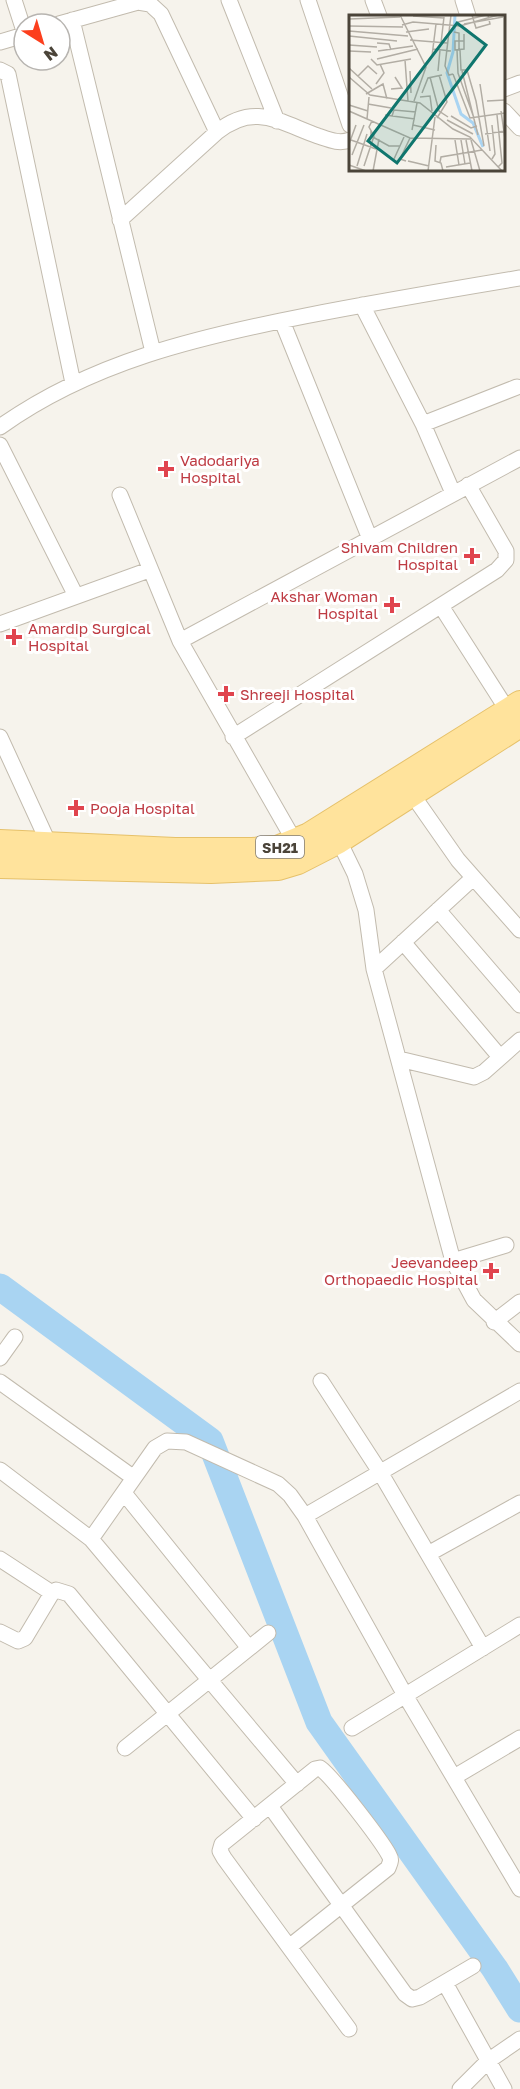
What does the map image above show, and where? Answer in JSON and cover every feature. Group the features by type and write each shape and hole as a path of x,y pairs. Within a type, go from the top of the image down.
{"main road":[{"name":"SH21","path":"0,866 257,871 298,862 339,841 406,786 516,713"},
{"name":"SH21","path":"0,842 176,850 277,848 295,842 406,786"}],"street":[{"path":"229,0 277,121"},
{"path":"308,0 349,119"},
{"path":"373,0 379,15"},
{"path":"463,0 468,15"},
{"path":"72,19 104,5 138,2 150,4 161,14 217,132"},
{"path":"72,44 153,352"},
{"path":"0,70 8,74 73,383"},
{"path":"505,89 520,83"},
{"path":"505,112 520,128"},
{"path":"120,220 217,132 244,116 264,116 333,142 349,140"},
{"path":"0,427 73,383 153,352 229,330 520,278"},
{"path":"362,305 423,424 453,494"},
{"path":"282,321 370,539"},
{"path":"423,424 517,387"},
{"path":"0,445 76,596"},
{"path":"180,641 520,458"},
{"path":"233,737 497,570 506,560 506,551 468,485"},
{"path":"120,495 180,641 295,842"},
{"path":"0,624 149,570"},
{"path":"441,606 516,713"},
{"path":"0,738 49,844"},
{"path":"406,786 473,878 520,930"},
{"path":"339,841 355,874 366,910 374,969 453,1261 474,1300 494,1322 520,1344"},
{"path":"374,969 473,878"},
{"path":"438,910 520,1005"},
{"path":"403,942 500,1058"},
{"path":"399,1059 474,1077 520,1040"},
{"path":"453,1261 506,1245"},
{"path":"494,1322 520,1302"},
{"path":"0,1358 15,1336"},
{"path":"321,1381 380,1472 483,1648"},
{"path":"0,1382 134,1478"},
{"path":"305,1516 520,1391"},
{"path":"91,1539 155,1448 167,1441 186,1442 278,1484 305,1516 405,1695 456,1776 520,1889"},
{"path":"0,1470 91,1539 297,1784"},
{"path":"123,1493 249,1648"},
{"path":"428,1554 520,1503"},
{"path":"0,1558 52,1593"},
{"path":"0,1632 18,1641 25,1638 52,1593 57,1590 69,1594 254,1819"},
{"path":"352,1728 520,1625"},
{"path":"125,1748 268,1633"},
{"path":"456,1776 520,1738"},
{"path":"289,1947 388,1868 391,1862 390,1856 325,1771 315,1769 222,1844 220,1851 289,1947 349,2029"},
{"path":"270,1806 405,1994 412,1999 420,1997 472,1966"},
{"path":"445,1983 504,2089"},
{"path":"460,2089 488,2061 520,2039"}],"waterway":[{"path":"0,1287 210,1441 319,1722 495,1969 520,2009"}],"place":[{"name":"Vadodariya Hospital","path":"166,469"},
{"name":"Shivam Children Hospital","path":"472,556"},
{"name":"Akshar Woman Hospital","path":"392,605"},
{"name":"Amardip Surgical Hospital","path":"14,637"},
{"name":"Shreeji Hospital","path":"226,694"},
{"name":"Pooja Hospital","path":"76,808"},
{"name":"Jeevandeep Orthopaedic Hospital","path":"491,1271"}]}
